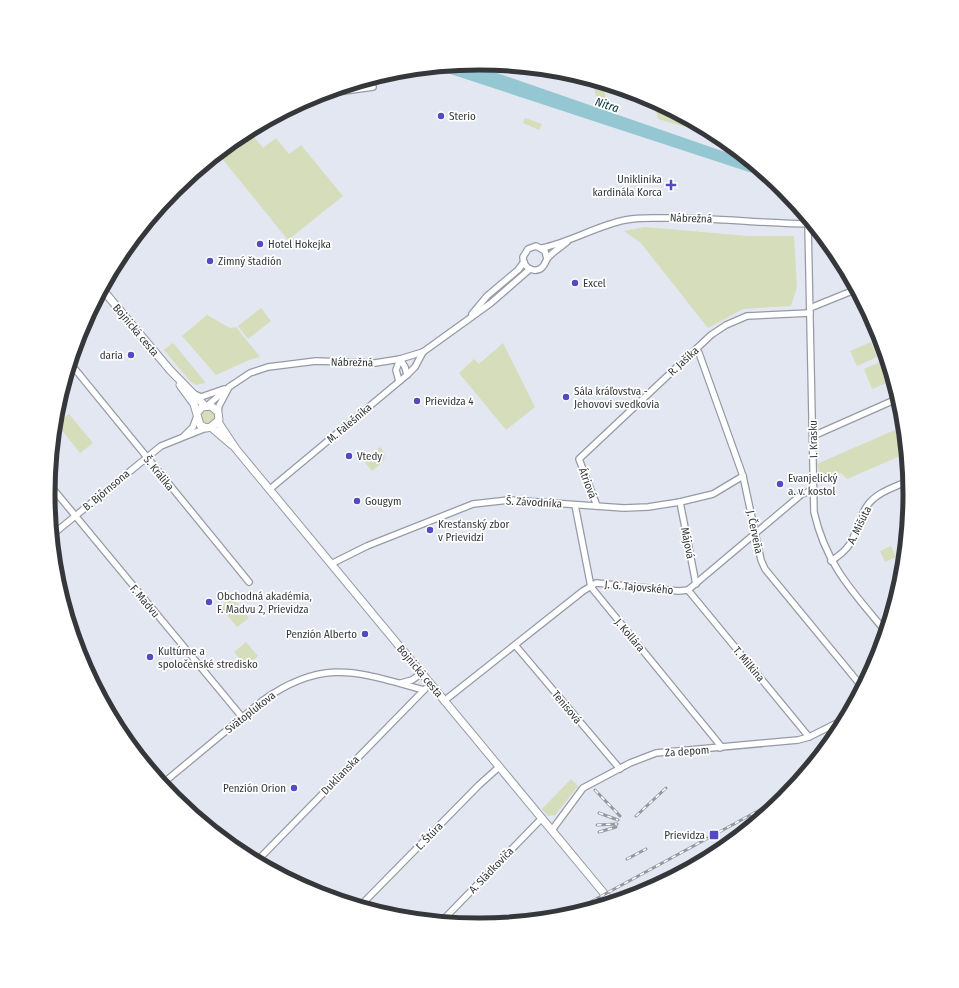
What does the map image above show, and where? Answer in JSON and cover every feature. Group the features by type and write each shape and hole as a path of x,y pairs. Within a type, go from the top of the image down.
{"street":[{"path":"348,90 373,87"},
{"name":"Nábrežná","path":"468,319 487,296 518,270 524,262 523,255 528,249 535,246 542,248 625,220 640,218 682,217 807,224"},
{"name":"I. Krasku","path":"811,229 810,311 814,512 817,527 831,561 841,577 882,627"},
{"name":"Nábrežná","path":"207,406 229,387 250,373 268,367 316,361 375,363 400,359 423,352 491,303 530,269 540,269 544,266 547,259 572,238"},
{"path":"542,248 546,253 547,259"},
{"path":"524,262 530,269"},
{"name":"R. Jašíka","path":"579,459 716,332 747,316 810,311 852,291"},
{"name":"Bojnická cesta","path":"106,293 170,370 193,394 207,406 215,408 218,412"},
{"name":"J. Červeňa","path":"696,349 699,353 743,476 760,560 771,579 859,683"},
{"name":"M. Falešníka","path":"270,489 407,375 415,367 423,352"},
{"path":"400,359 405,367 407,375"},
{"path":"399,381 396,370 400,359"},
{"name":"Š. Králika","path":"74,368 249,582"},
{"name":"Bojnická cesta","path":"170,370 194,404 199,423 236,448"},
{"name":"Nábrežná","path":"193,394 201,397 229,387"},
{"name":"Nábrežná","path":"218,412 219,406 229,387"},
{"path":"813,436 894,400"},
{"path":"197,415 200,409 207,406"},
{"path":"208,428 218,422 218,412"},
{"name":"B. Bjőrnsona","path":"183,436 193,427 197,415"},
{"name":"Bojnická cesta","path":"218,422 236,448 331,564 608,898"},
{"name":"B. Bjőrnsona","path":"57,531 161,446 183,436 208,428"},
{"name":"Átriová","path":"579,459 597,506"},
{"name":"Š. Závodníka","path":"331,564 367,546 473,504 509,500 575,505 648,507 680,502 713,494 743,476"},
{"name":"A. Mišúta","path":"831,561 842,554 852,543 867,506 872,500 887,490 904,483"},
{"name":"J. G. Tajovského","path":"444,700 596,583 679,591 688,590 802,494 814,490"},
{"name":"F. Madvu","path":"55,491 242,717"},
{"name":"Májová","path":"680,502 696,584"},
{"name":"J. Kollára","path":"575,505 591,587 700,719 720,744 720,748"},
{"name":"T. Milkina","path":"688,590 809,737"},
{"name":"Tenisová","path":"515,645 620,769"},
{"name":"Svätoplukova","path":"166,781 276,690 300,679 324,673 342,671 360,672 424,690"},
{"path":"400,683 412,680 422,673"},
{"path":"424,690 431,684"},
{"name":"Duklianska","path":"260,858 424,690"},
{"name":"Za depom","path":"552,830 584,788 620,769 656,753 784,742 809,737 836,723"},
{"name":"Ľ. Štúra","path":"364,902 479,785 499,767"},
{"name":"A. Sládkoviča","path":"446,917 542,818"}],"green space":[{"path":"593,85 604,88 606,100 596,96"},
{"path":"654,107 693,127 692,129 658,119"},
{"path":"525,118 542,124 539,130 523,123"},
{"path":"253,135 263,148 276,138 289,154 301,145 343,196 288,240 221,157"},
{"path":"645,227 748,236 794,236 797,287 791,306 743,309 708,328 640,242 624,231"},
{"path":"261,308 271,321 248,339 238,326"},
{"path":"207,315 230,328 236,327 260,357 249,360 216,375 182,336"},
{"path":"871,342 877,357 857,366 850,351"},
{"path":"173,343 206,383 196,385 191,382 164,350"},
{"path":"503,343 535,407 506,430 459,373 474,359 479,364"},
{"path":"882,361 889,382 872,389 864,369"},
{"path":"208,410 213,412 215,417 213,422 208,424 203,422 201,417 203,412"},
{"path":"69,414 93,443 80,453 61,428 62,420"},
{"path":"898,428 902,455 847,479 841,473 820,475 817,464"},
{"path":"380,447 384,454 384,460 372,471 363,460"},
{"path":"891,546 896,557 885,562 880,551"},
{"path":"232,597 249,618 237,627 220,607"},
{"path":"246,642 258,656 246,666 234,652"},
{"path":"571,779 578,786 555,815 548,816 542,809"}],"water":[{"path":"487,70 494,72 737,156 757,174 442,71"}],"railway":[{"path":"636,816 666,788"},
{"path":"595,790 620,816"},
{"path":"585,905 766,806"},
{"path":"599,813 618,820"},
{"path":"597,825 617,824"},
{"path":"599,832 616,827"},
{"path":"627,859 646,849"}],"place":[{"name":"Sterio","path":"441,116"},
{"name":"Uniklinika kardinála Korca","path":"671,185"},
{"name":"Hotel Hokejka","path":"260,244"},
{"name":"Zimný štadión","path":"210,261"},
{"name":"Excel","path":"575,283"},
{"name":"daria","path":"131,355"},
{"name":"Sála kráľovstva - Jehovovi svedkovia","path":"566,397"},
{"name":"Prievidza 4","path":"417,401"},
{"name":"Vtedy","path":"349,456"},
{"name":"Evanjelický a. v. kostol","path":"780,484"},
{"name":"Gougym","path":"357,501"},
{"name":"Kresťanský zbor v Prievidzi","path":"430,530"},
{"name":"Obchodná akadémia, F. Madvu 2, Prievidza","path":"209,602"},
{"name":"Penzión Alberto","path":"365,634"},
{"name":"Kultúrne a spoločenské stredisko","path":"150,657"},
{"name":"Penzión Orion","path":"294,788"},
{"name":"Prievidza","path":"714,835"}],"water label":[{"name":"Nitra","path":"607,105"}]}
